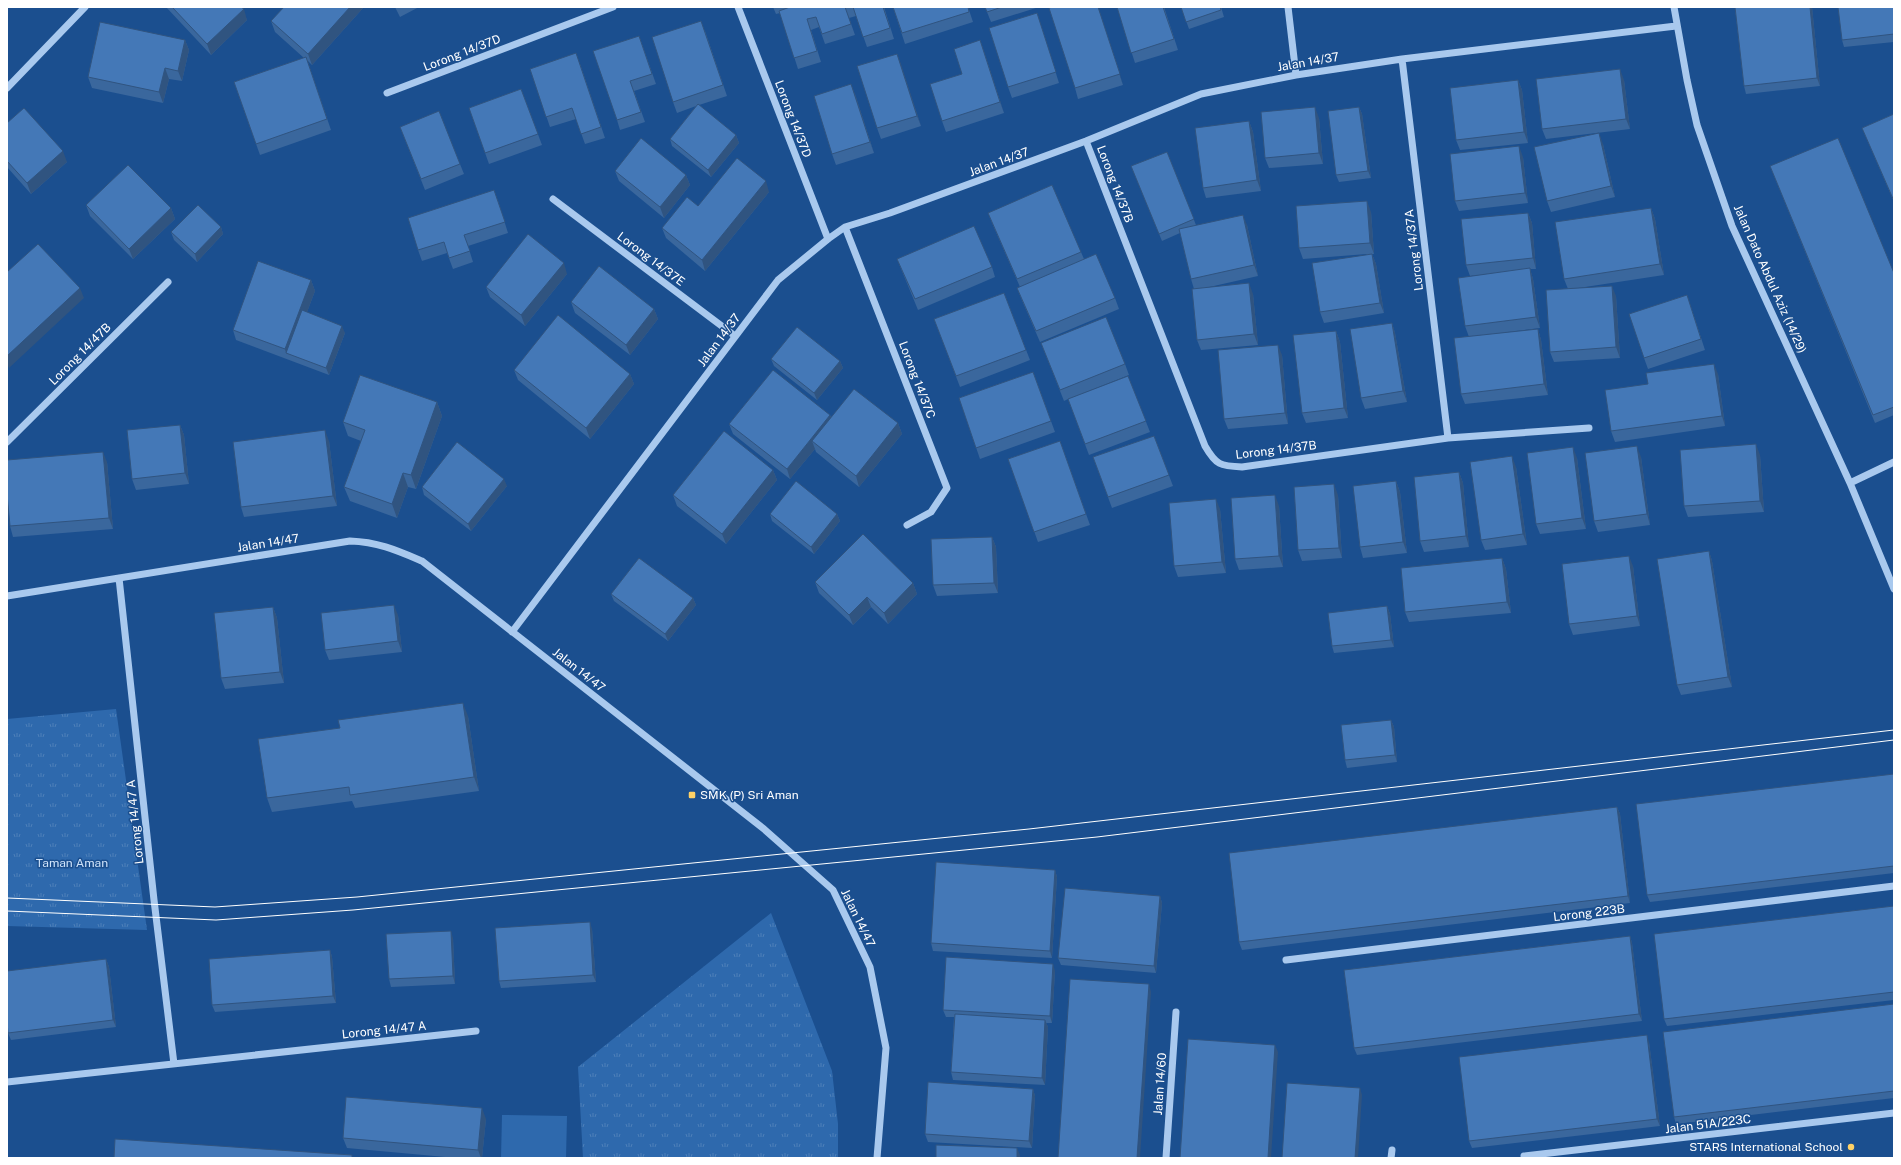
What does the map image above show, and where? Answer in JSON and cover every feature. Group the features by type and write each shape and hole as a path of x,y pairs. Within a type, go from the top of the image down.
{"street":[{"path":"7,88 85,7"},
{"name":"Lorong 14/37D","path":"386,93 613,7"},
{"name":"Lorong 14/37D","path":"738,7 828,239"},
{"path":"1288,7 1296,75"},
{"name":"Jalan Dato Abdul Aziz (14/29)","path":"1674,7 1676,26 1697,125 1732,226 1850,482 1894,589"},
{"name":"Jalan 14/37","path":"512,632 778,280 845,227 890,213 1086,141 1201,94 1296,75 1402,59 1676,26"},
{"name":"Lorong 14/37A","path":"1402,59 1448,438"},
{"name":"Lorong 14/37B","path":"1086,141 1205,446 1213,459 1219,464 1242,467 1448,438 1589,428"},
{"name":"Lorong 14/37E","path":"553,199 735,336"},
{"name":"Lorong 14/37C","path":"845,227 947,488 931,512 907,525"},
{"name":"Lorong 14/47B","path":"7,442 168,282"},
{"path":"1850,482 1894,462"},
{"name":"Jalan 14/47","path":"7,596 350,540 388,546 422,561 764,829 833,890 870,967 886,1048 877,1158"},
{"name":"Lorong 14/47 A","path":"119,578 153,892 174,1064"},
{"name":"Lorong 223B","path":"1286,960 1894,886"},
{"name":"Jalan 14/60","path":"1166,1158 1176,1012"},
{"name":"Lorong 14/47 A","path":"7,1082 476,1031"},
{"name":"Jalan 51A/223C","path":"1524,1156 1894,1113"},
{"path":"1392,1150 1392,1158"}],"green space":[{"name":"Taman Aman","path":"116,709 147,930 7,926 7,719"},
{"path":"771,913 832,1071 838,1124 838,1158 583,1158 578,1067"},
{"path":"502,1115 567,1116 566,1158 501,1158"}],"building":[{"path":"172,7 241,7 244,9 207,44"},
{"path":"284,7 350,7 308,54 271,21"},
{"path":"790,7 845,7 851,24 822,34 816,17 807,19 817,51 794,58 779,11"},
{"path":"853,7 883,7 890,28 863,37"},
{"path":"893,7 968,7 969,12 902,33"},
{"path":"985,7 1002,7 987,12"},
{"path":"1098,7 1120,74 1075,88 1049,8"},
{"path":"1117,7 1163,7 1174,39 1131,53"},
{"path":"1181,7 1220,7 1221,10 1186,22"},
{"path":"1735,7 1810,7 1817,78 1744,86"},
{"path":"1838,7 1894,7 1894,34 1842,40"},
{"path":"1037,13 1056,72 1008,87 989,28"},
{"path":"701,21 723,85 673,102 652,37"},
{"path":"100,22 185,40 178,71 165,68 159,92 88,77"},
{"path":"639,36 652,74 630,81 641,112 617,120 593,51"},
{"path":"980,40 1000,102 942,121 930,84 962,74 954,49"},
{"path":"576,53 601,127 581,134 572,108 546,117 530,69"},
{"path":"897,54 917,116 877,128 857,66"},
{"path":"306,57 327,119 256,144 234,82"},
{"path":"1620,69 1626,119 1542,129 1536,79"},
{"path":"1518,80 1524,132 1456,140 1450,88"},
{"path":"851,84 870,142 832,154 814,96"},
{"path":"521,89 538,134 485,153 469,108"},
{"path":"698,104 736,135 708,170 670,139"},
{"path":"1315,107 1319,153 1265,158 1261,112"},
{"path":"1359,107 1368,171 1336,175 1328,111"},
{"path":"24,108 63,151 27,183 7,161 7,123"},
{"path":"439,111 460,164 421,179 400,127"},
{"path":"1894,114 1894,201 1862,128"},
{"path":"1249,121 1257,180 1203,188 1195,128"},
{"path":"1599,133 1611,186 1547,201 1534,147"},
{"path":"641,138 686,175 660,207 615,171"},
{"path":"1838,138 1894,273 1894,407 1873,415 1770,166"},
{"path":"1519,146 1525,193 1455,201 1450,154"},
{"path":"1167,152 1194,219 1159,234 1131,166"},
{"path":"737,158 766,181 702,260 662,228 687,197 698,206"},
{"path":"128,165 171,208 129,249 86,205"},
{"path":"1052,185 1081,252 1017,279 988,213"},
{"path":"494,190 505,222 464,235 470,251 449,258 444,242 418,250 408,218"},
{"path":"1367,201 1370,243 1299,248 1296,206"},
{"path":"198,205 221,227 195,254 171,232"},
{"path":"1651,208 1660,264 1564,279 1555,222"},
{"path":"1528,213 1533,258 1466,265 1461,219"},
{"path":"1243,215 1254,265 1191,279 1179,229"},
{"path":"974,226 992,267 915,299 897,259"},
{"path":"528,234 564,263 521,315 486,287"},
{"path":"38,244 80,288 7,356 7,272"},
{"path":"1096,254 1115,298 1036,331 1017,288"},
{"path":"1372,254 1380,303 1320,312 1312,263"},
{"path":"258,261 311,280 285,349 233,330"},
{"path":"599,266 654,309 626,345 571,302"},
{"path":"1530,268 1536,317 1465,326 1458,278"},
{"path":"1249,283 1254,334 1197,340 1192,289"},
{"path":"1612,286 1616,347 1550,352 1546,290"},
{"path":"1004,293 1026,350 956,376 934,319"},
{"path":"1687,295 1701,339 1644,358 1629,314"},
{"path":"302,310 342,326 326,368 286,353"},
{"path":"558,315 630,374 586,428 514,370"},
{"path":"1106,317 1125,364 1060,390 1041,343"},
{"path":"1392,323 1403,391 1361,398 1350,329"},
{"path":"797,327 840,361 814,393 771,359"},
{"path":"1538,329 1544,384 1461,394 1454,338"},
{"path":"1336,331 1344,408 1302,413 1293,335"},
{"path":"1278,345 1285,413 1224,419 1218,350"},
{"path":"1714,364 1722,416 1611,431 1605,390 1648,384 1646,373"},
{"path":"773,370 830,415 787,469 729,424"},
{"path":"1033,372 1051,421 976,448 959,398"},
{"path":"360,375 437,402 411,475 403,473 392,504 344,487 365,430 343,422"},
{"path":"1128,376 1146,421 1085,444 1068,399"},
{"path":"854,389 898,423 856,476 812,441"},
{"path":"180,425 185,473 132,479 127,430"},
{"path":"325,430 333,496 241,507 233,442"},
{"path":"724,431 773,470 722,534 673,495"},
{"path":"1154,436 1169,475 1108,497 1093,457"},
{"path":"1060,441 1086,514 1034,532 1008,459"},
{"path":"457,442 504,479 468,524 422,487"},
{"path":"1756,444 1760,501 1684,506 1680,450"},
{"path":"1637,446 1647,514 1594,521 1585,453"},
{"path":"1573,447 1582,518 1536,524 1527,453"},
{"path":"103,452 109,518 10,526 7,494 7,460"},
{"path":"1512,456 1523,534 1481,540 1470,462"},
{"path":"1459,472 1466,536 1420,541 1414,477"},
{"path":"796,481 837,514 811,547 770,514"},
{"path":"1396,481 1403,542 1360,547 1353,486"},
{"path":"1334,484 1339,548 1298,550 1294,487"},
{"path":"1275,495 1279,556 1235,559 1231,498"},
{"path":"1216,499 1222,562 1174,566 1169,503"},
{"path":"863,534 913,583 884,613 867,597 849,615 815,582"},
{"path":"992,537 994,583 933,585 931,539"},
{"path":"1709,551 1728,677 1677,685 1657,559"},
{"path":"1629,556 1637,616 1569,624 1562,564"},
{"path":"639,558 693,598 665,634 611,594"},
{"path":"1502,558 1507,602 1405,612 1401,568"},
{"path":"394,605 398,641 325,650 321,613"},
{"path":"1387,606 1391,640 1332,646 1328,613"},
{"path":"273,607 280,672 221,678 214,613"},
{"path":"463,703 474,777 350,795 349,787 267,798 258,739 340,728 338,720"},
{"path":"1391,720 1395,755 1345,760 1341,725"},
{"path":"1894,774 1894,866 1647,895 1636,804"},
{"path":"1617,807 1628,896 1239,942 1229,853"},
{"path":"936,862 1055,870 1050,951 931,943"},
{"path":"1065,888 1160,896 1154,966 1058,958"},
{"path":"1894,906 1894,992 1664,1019 1654,934"},
{"path":"590,922 593,975 499,981 495,928"},
{"path":"451,931 453,976 389,979 386,934"},
{"path":"1630,936 1639,1014 1354,1048 1344,970"},
{"path":"330,950 333,996 212,1005 209,959"},
{"path":"946,957 1053,964 1050,1016 943,1010"},
{"path":"106,959 113,1020 8,1033 7,971"},
{"path":"1070,979 1149,984 1137,1158 1058,1158"},
{"path":"1894,1004 1894,1091 1674,1117 1663,1032"},
{"path":"955,1014 1045,1020 1042,1078 951,1072"},
{"path":"1647,1035 1657,1119 1469,1141 1459,1057"},
{"path":"1188,1039 1275,1045 1268,1158 1180,1158"},
{"path":"928,1082 1033,1089 1029,1141 925,1134"},
{"path":"1287,1083 1360,1088 1355,1158 1282,1158"},
{"path":"346,1097 482,1108 478,1150 343,1138"},
{"path":"115,1139 352,1155 352,1158 114,1158"},
{"path":"936,1145 1017,1148 1017,1158 936,1158"}],"tram line":[{"path":"7,898 215,907 357,897 1029,829 1894,730"},
{"path":"7,911 216,920 353,910 1097,837 1894,740"}],"place":[{"name":"SMK (P) Sri Aman","path":"692,795"},
{"name":"STARS International School","path":"1851,1147"}]}
